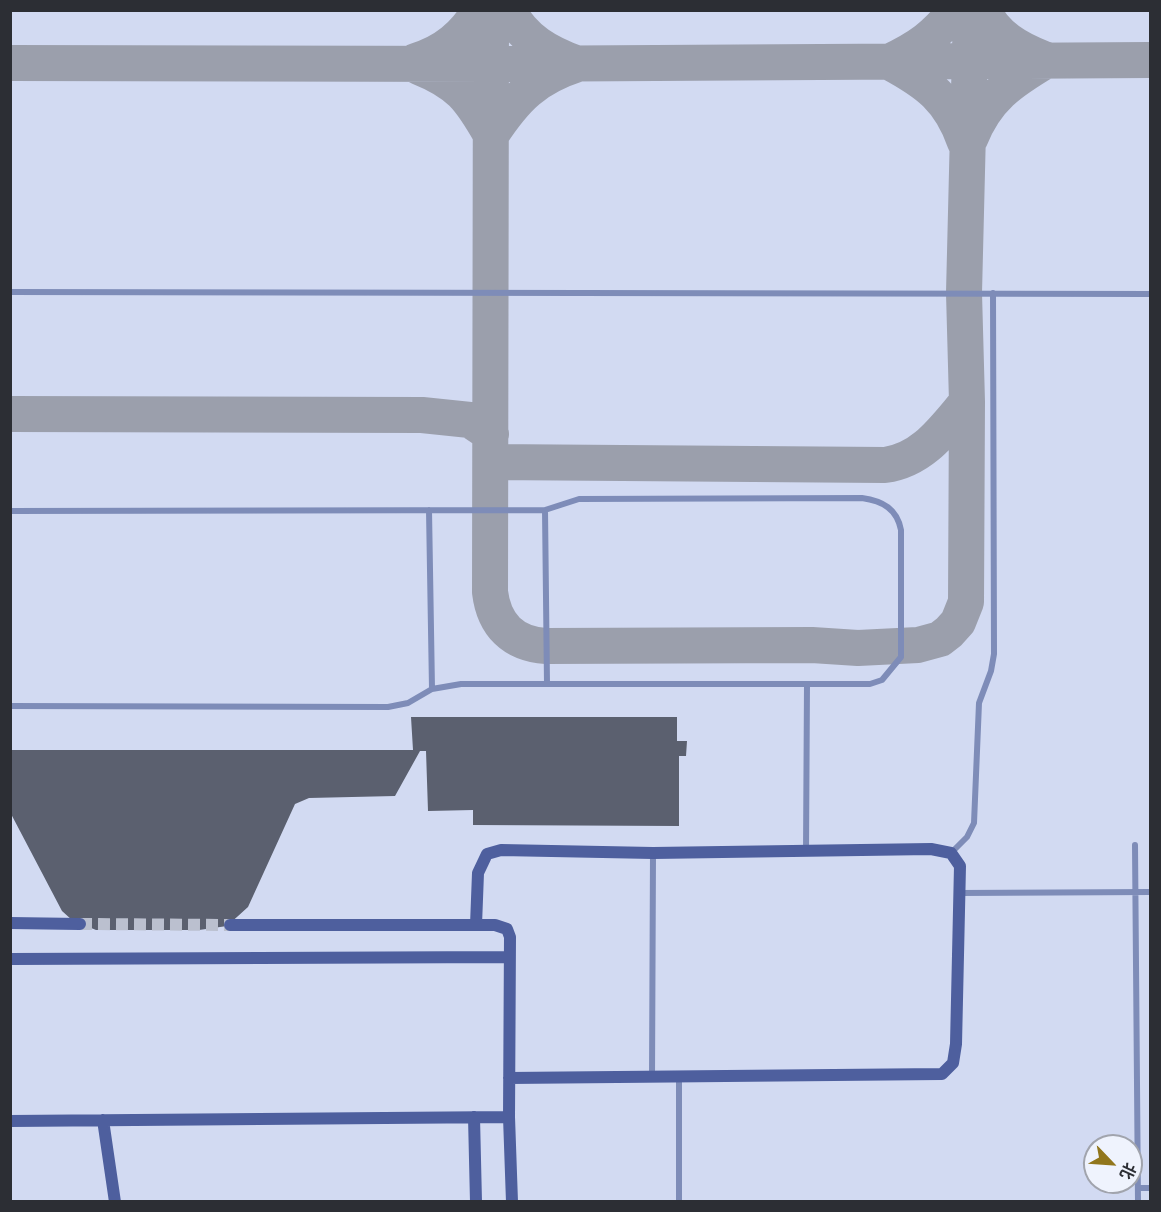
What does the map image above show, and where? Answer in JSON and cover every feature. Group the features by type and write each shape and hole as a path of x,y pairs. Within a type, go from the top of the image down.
{"street":[{"path":"476,925 479,866 487,854 493,851 653,853 931,849 951,853 960,866 956,1044 952,1064 946,1072 925,1076 509,1078"},
{"path":"10,923 80,924"},
{"path":"230,925 500,925 507,929 510,937 509,1117 512,1202"},
{"path":"10,959 509,957"},
{"path":"10,1120 509,1117"},
{"path":"474,1118 477,1202"},
{"path":"103,1120 115,1202"}],"lane":[{"path":"10,292 1150,294"},
{"path":"951,853 968,837 974,823 980,703 994,654 993,292"},
{"path":"10,511 545,510 579,499 862,498 874,500 890,508 899,519 901,530 901,657 882,680 870,684 461,684 432,689 408,703 388,707 10,706"},
{"path":"429,510 432,689"},
{"path":"545,510 547,684"},
{"path":"806,852 807,684"},
{"path":"1135,845 1138,1134"},
{"path":"652,1078 653,853"},
{"path":"960,893 1150,892"},
{"path":"679,1077 679,1202"}],"shaded area":[{"path":"11,11 1150,11 1150,1201 11,1201"}],"building":[{"path":"411,717 677,717 677,741 687,741 686,756 679,756 679,826 473,825 473,810 428,811 426,751 420,751 395,796 309,798 295,804 248,907 227,926 199,930 96,930 72,920 62,911 10,812 10,750 413,750"}],"taxiway":[{"path":"416,61 436,53 453,42 480,10"},
{"path":"491,10 490,592 496,614 507,631 524,641 546,646 812,645 858,648 918,645 940,639 958,622 966,602 967,402"},
{"path":"419,67 444,79 462,93 477,111 491,135 509,110 528,90 550,76 578,64 538,44 521,30 508,10"},
{"path":"956,10 926,41 889,62 926,85 945,103 965,142"},
{"path":"491,462 885,465 911,457 932,442 967,402 964,293 971,10"},
{"path":"983,10 994,27 1008,41 1044,59"},
{"path":"970,139 984,112 1001,92 1047,60"},
{"path":"10,63 491,64 1150,60"},
{"path":"10,414 422,415 470,420 491,434"}],"tunnel":[{"path":"80,924 230,925"}]}
